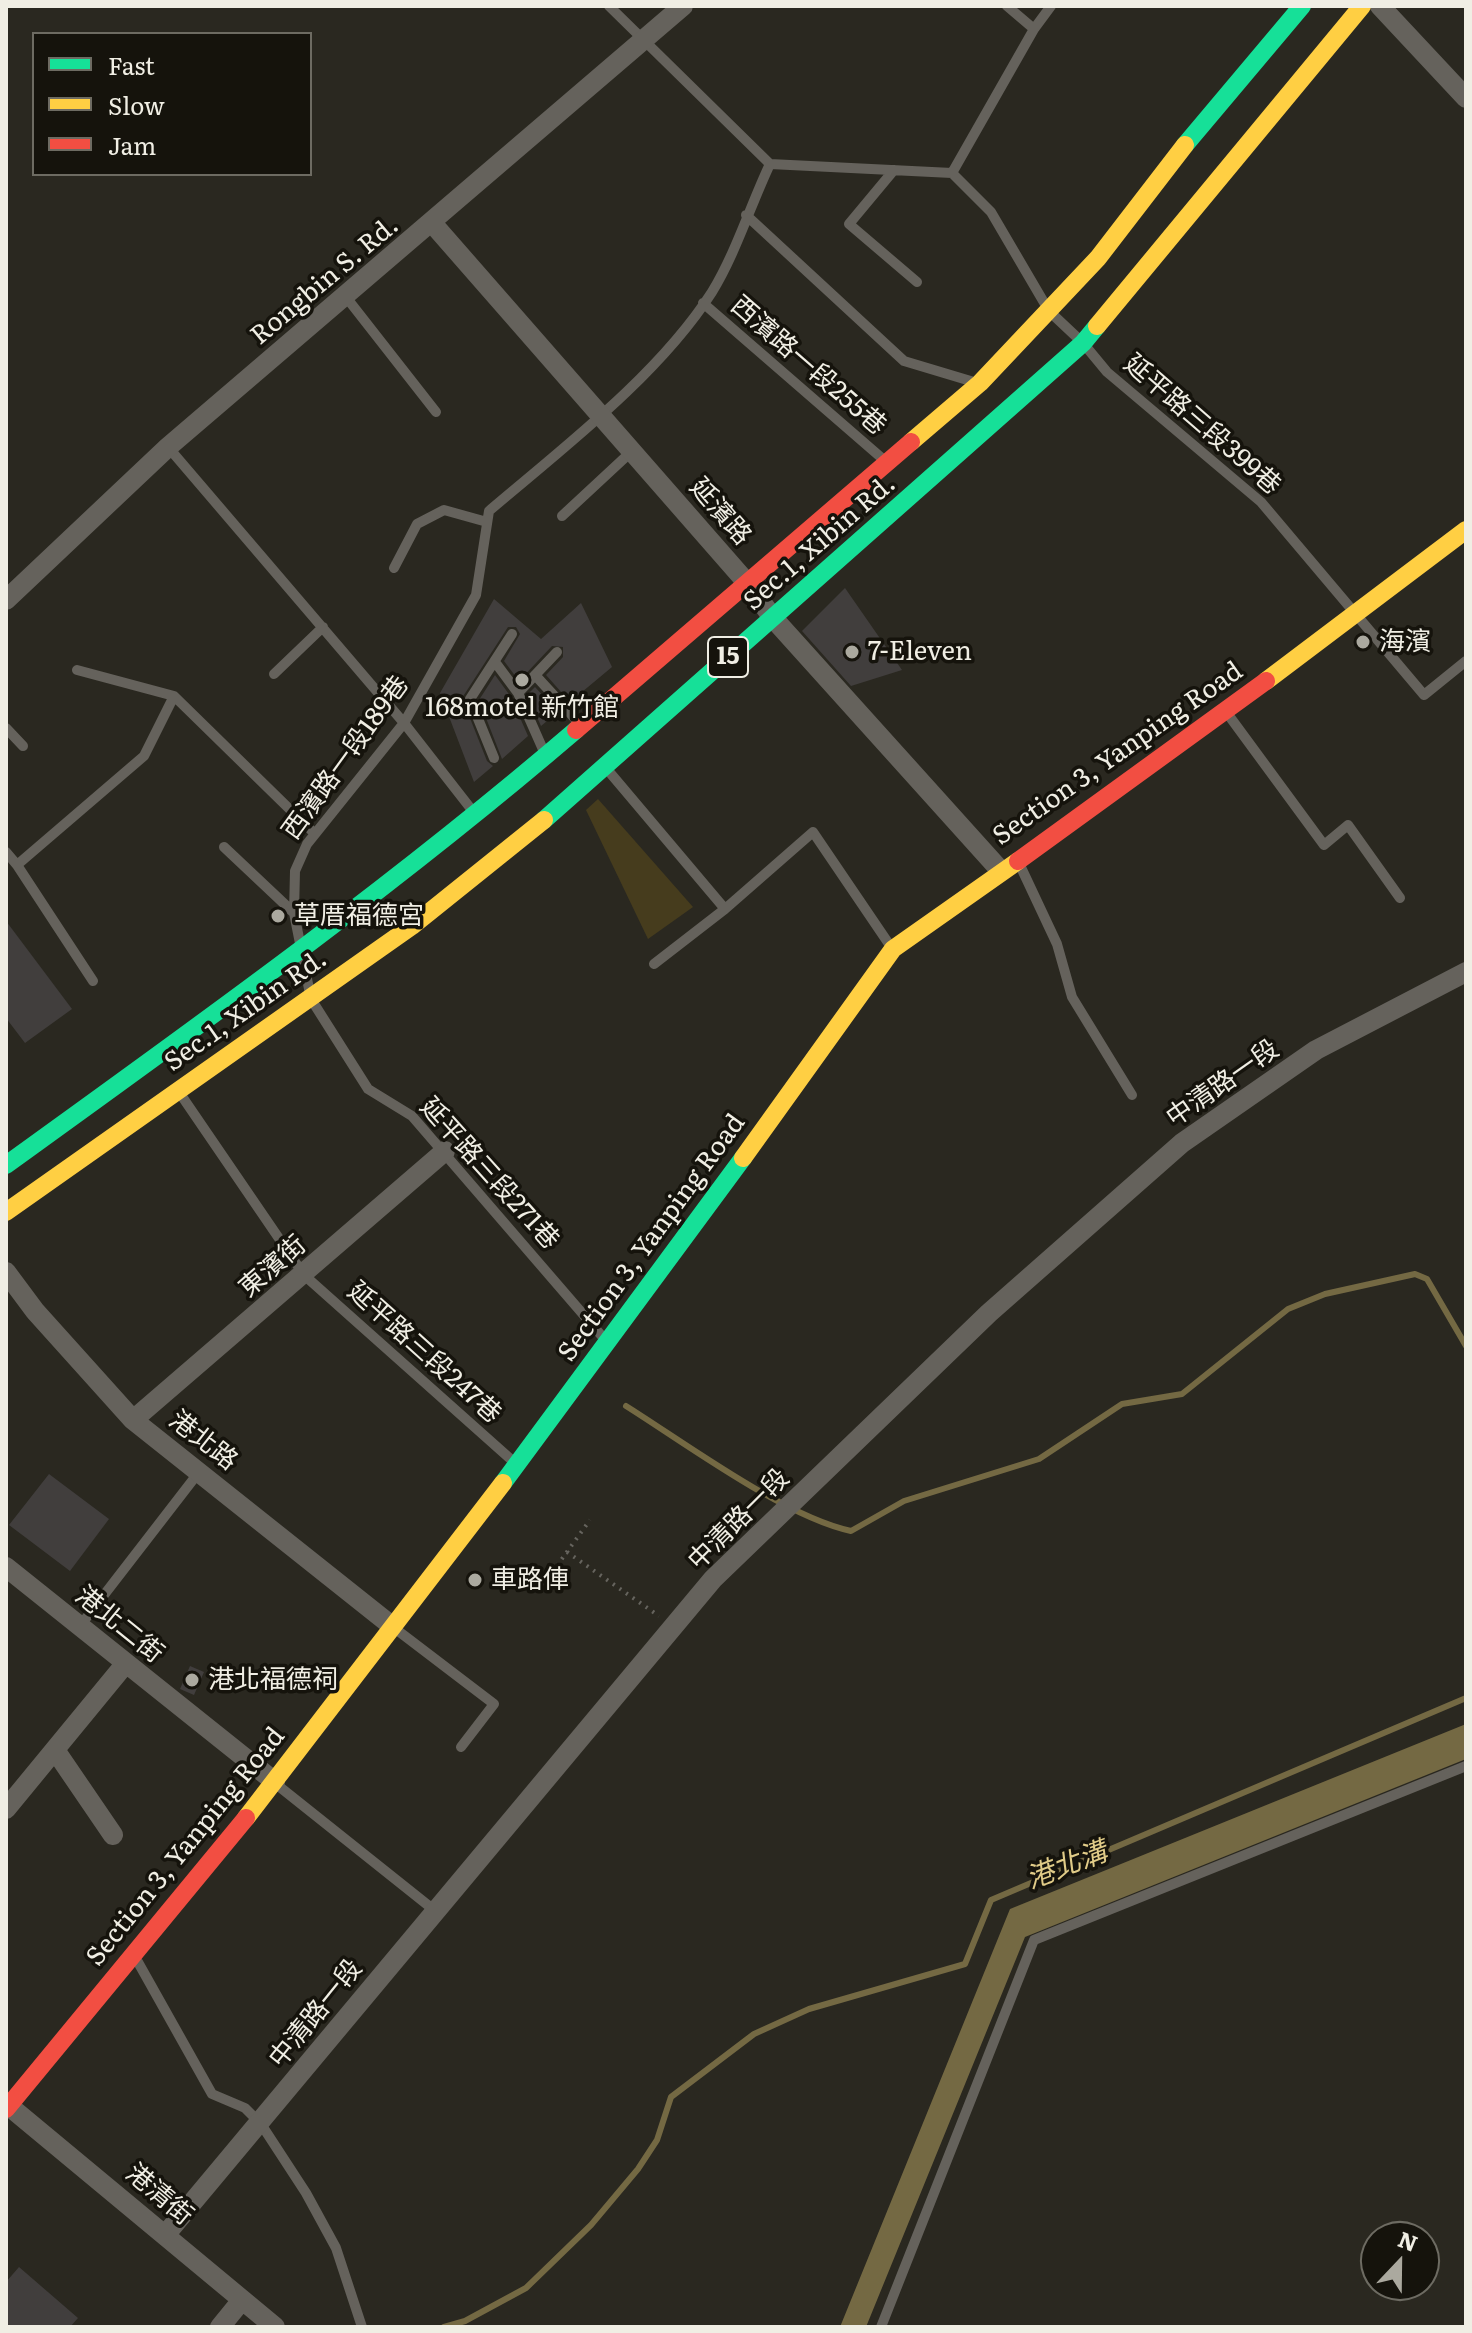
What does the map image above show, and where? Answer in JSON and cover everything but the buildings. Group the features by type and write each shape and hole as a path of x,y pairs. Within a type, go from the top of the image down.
{"main road":[{"name":"Sec.1, Xibin Rd.","path":"6,1165 304,950 476,816 748,584 885,461 980,383 1098,258 1168,165 1302,6"},
{"name":"Sec.1, Xibin Rd.","path":"6,1212 412,926 605,766 1083,343 1362,6"},
{"name":"Section 3, Yanping Road","path":"8,2108 275,1782 609,1344 893,949 1008,864 1226,712 1466,530"}],"street":[{"name":"Rongbin S. Rd.","path":"6,600 168,447 433,224 683,6"},
{"path":"1380,6 1466,98"},
{"name":"延濱路","path":"433,224 748,584 773,618 1008,864"},
{"name":"中清路一段","path":"166,2234 261,2124 434,1910 713,1579 989,1313 1182,1143 1316,1050 1466,972"},
{"name":"東濱街","path":"133,1420 445,1151"},
{"name":"港北路","path":"6,1272 35,1311 133,1420 201,1471 392,1626"},
{"name":"港北二街","path":"6,1567 275,1782"},
{"path":"6,1809 126,1663"},
{"path":"55,1750 113,1835"},
{"name":"港清街","path":"8,2108 166,2234 275,2327"},
{"path":"220,2327 242,2300"}],"lane":[{"path":"609,6 770,164 952,173 1034,29 1051,6"},
{"path":"1007,6 1034,29"},
{"name":"西濱路一段189巷","path":"304,950 294,913 295,871 315,834 404,723 476,595 489,511 600,415 660,356 712,292 770,164"},
{"path":"894,170 849,224 917,282"},
{"name":"延平路三段399巷","path":"952,173 991,212 1049,311 1083,343 1107,372 1261,502 1424,695 1466,661"},
{"path":"746,215 904,361 939,374 980,383"},
{"path":"346,297 436,412"},
{"name":"西濱路一段255巷","path":"703,303 885,461"},
{"path":"168,447 404,723 476,816"},
{"path":"562,516 632,451"},
{"path":"394,568 417,524 444,510 487,522"},
{"path":"274,674 323,627"},
{"path":"494,758 470,699 512,634"},
{"path":"518,693 557,652"},
{"path":"495,662 518,693 546,757"},
{"path":"77,670 174,696 315,834"},
{"path":"535,675 582,726"},
{"path":"17,865 144,756 174,696"},
{"path":"1226,712 1324,845 1348,825 1400,898"},
{"path":"6,728 23,746"},
{"path":"605,766 725,909"},
{"path":"654,964 725,909 813,832 893,949"},
{"path":"224,847 294,913"},
{"path":"6,852 93,981"},
{"path":"1008,864 1057,944 1072,997 1132,1095"},
{"name":"延平路三段271巷","path":"304,950 311,999 368,1089 412,1116 609,1344"},
{"name":"延平路三段247巷","path":"178,1091 304,1275 516,1464"},
{"path":"80,1626 201,1471"},
{"path":"392,1626 494,1704 461,1747"},
{"path":"881,2327 1034,1940 1466,1766"},
{"path":"275,1782 434,1910"},
{"path":"133,1954 212,2094 245,2108 261,2124 306,2193 336,2248 362,2327"}],"path":[{"path":"543,1585 590,1520"},
{"path":"567,1552 674,1626"}],"shaded area":[{"path":"598,799 693,907 648,939 586,810"},
{"name":"港北溝","path":"1466,1724 1466,1759 1025,1937 866,2327 840,2327 1010,1909"}],"waterway":[{"path":"626,1406 766,1495 796,1511 851,1531 904,1501 1039,1459 1122,1404 1182,1394 1288,1309 1325,1294 1415,1274 1427,1279 1466,1346"},
{"path":"444,2327 465,2321 526,2288 591,2225 638,2169 657,2140 671,2097 754,2034 809,2009 965,1964 991,1900 1466,1698"}],"traffic: fast":[{"path":"1185,145 1302,6"},
{"path":"544,820 1083,343 1097,326"},
{"path":"6,1165 367,899 576,730"},
{"path":"503,1483 743,1158"}],"traffic: slow":[{"path":"1097,326 1362,6"},
{"path":"911,442 980,383 1098,258 1185,145"},
{"path":"1266,681 1466,530"},
{"path":"6,1212 412,926 544,820"},
{"path":"743,1158 893,949 1018,861"},
{"path":"246,1818 503,1483"}],"traffic: jam":[{"path":"576,730 911,442"},
{"path":"1018,861 1266,681"},
{"path":"6,2109 246,1818"}],"place":[{"name":"海濱","path":"1363,642"},
{"name":"7-Eleven","path":"852,652"},
{"name":"168motel 新竹館","path":"522,680"},
{"name":"草厝福德宮","path":"278,916"},
{"name":"車路俥","path":"475,1580"},
{"name":"港北福德祠","path":"192,1680"}]}
